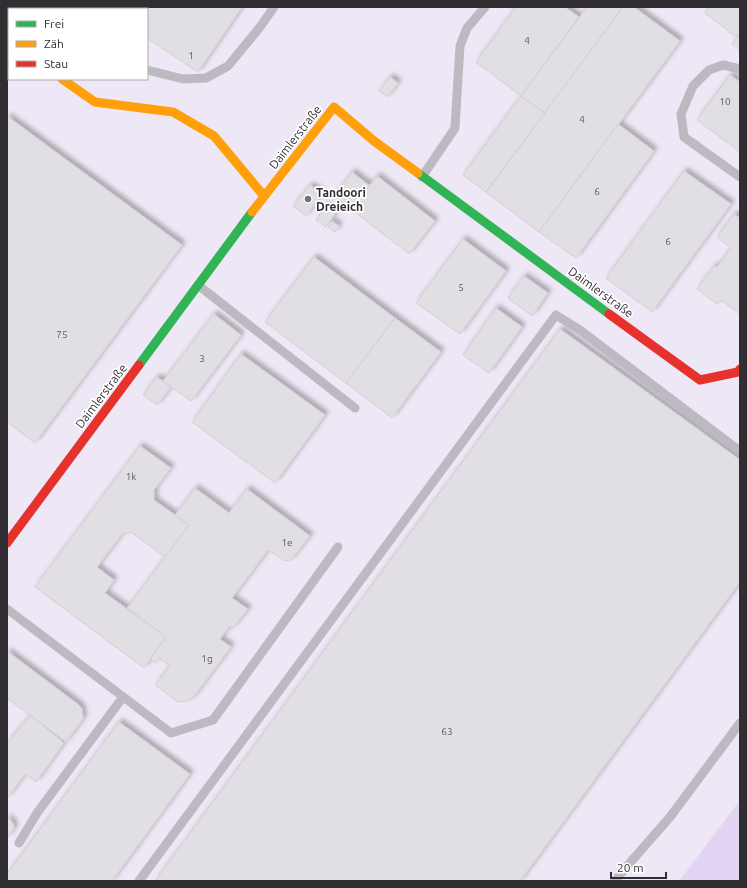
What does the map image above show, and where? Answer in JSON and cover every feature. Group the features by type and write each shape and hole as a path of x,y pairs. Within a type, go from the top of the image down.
{"street":[{"path":"63,80 95,102 173,112 214,136 264,196"},
{"name":"Daimlerstraße","path":"7,542 264,196 334,107 374,141 422,177 700,380 738,372 740,370"}],"lane":[{"path":"148,70 183,79 206,78 228,66 260,27 274,7"},
{"path":"422,177 455,128 460,46 467,28 485,7"},
{"path":"740,69 724,65 709,70 693,86 681,114 684,138 740,177"},
{"path":"198,285 355,408"},
{"path":"140,881 556,315 580,330 740,451"},
{"path":"7,609 171,733 213,720 338,547"},
{"path":"19,843 37,814 123,697"},
{"path":"615,881 670,817 740,723"}],"shaded area":[{"path":"7,7 740,7 740,800 679,881 7,881"},
{"path":"740,800 740,881 679,881"}],"building":[{"path":"102,7 242,7 198,72 148,39 148,8"},
{"path":"516,7 565,7 579,17 521,96 476,62"},
{"path":"587,7 623,7 545,113 521,96"},
{"path":"623,7 634,7 680,41 539,232 486,192"},
{"path":"709,7 740,7 740,33 736,37 705,13"},
{"path":"740,33 740,50 732,44"},
{"path":"730,75 740,82 740,152 697,120"},
{"path":"390,77 398,83 387,97 379,91"},
{"path":"521,96 545,113 486,192 463,175"},
{"path":"7,116 182,245 35,443 7,422"},
{"path":"618,124 654,151 576,258 539,232"},
{"path":"684,171 731,204 652,312 606,278"},
{"path":"352,172 370,186 351,209 334,196"},
{"path":"377,176 435,221 409,254 351,209"},
{"path":"310,185 322,194 306,216 293,206"},
{"path":"326,205 336,212 326,227 316,220"},
{"path":"734,214 740,218 740,314 721,300 717,304 697,289 714,266 717,267 731,248 717,237"},
{"path":"332,221 339,226 335,232 328,227"},
{"path":"463,239 506,271 460,334 416,303"},
{"path":"314,257 395,318 346,383 265,322"},
{"path":"524,276 548,293 532,316 508,298"},
{"path":"496,308 522,327 489,373 463,355"},
{"path":"214,314 241,335 191,401 163,381"},
{"path":"395,318 441,352 392,418 346,383"},
{"path":"560,329 740,460 740,582 520,881 155,881"},
{"path":"241,354 325,415 275,483 192,422"},
{"path":"157,377 171,387 157,405 143,395"},
{"path":"140,446 171,468 154,490 154,500 189,525 165,557 131,532 122,534 97,567 114,580 105,593 166,637 144,668 35,587"},
{"path":"195,488 229,513 247,489 310,536 291,560 285,561 268,550 232,598 248,609 233,628 230,626 220,639 231,647 195,695 190,700 181,702 177,701 155,685 170,666 160,658 156,663 150,659 166,637 127,608 189,525 175,515"},
{"path":"7,651 79,705 82,709 83,719 66,742 7,699"},
{"path":"30,715 64,743 36,782 25,774 7,798 7,744"},
{"path":"119,722 190,774 112,881 7,881 7,874"},
{"path":"7,817 13,823 14,828 7,838"}],"traffic: fast":[{"path":"418,173 609,314"},
{"path":"139,365 252,212"}],"traffic: slow":[{"path":"63,80 95,102 173,112 214,136 264,196"},
{"path":"252,212 334,107 374,141 418,173"}],"traffic: jam":[{"path":"609,314 700,380 738,372 740,369"},
{"path":"7,543 139,365"}],"place":[{"name":"Tandoori Dreieich","path":"308,199"}]}
